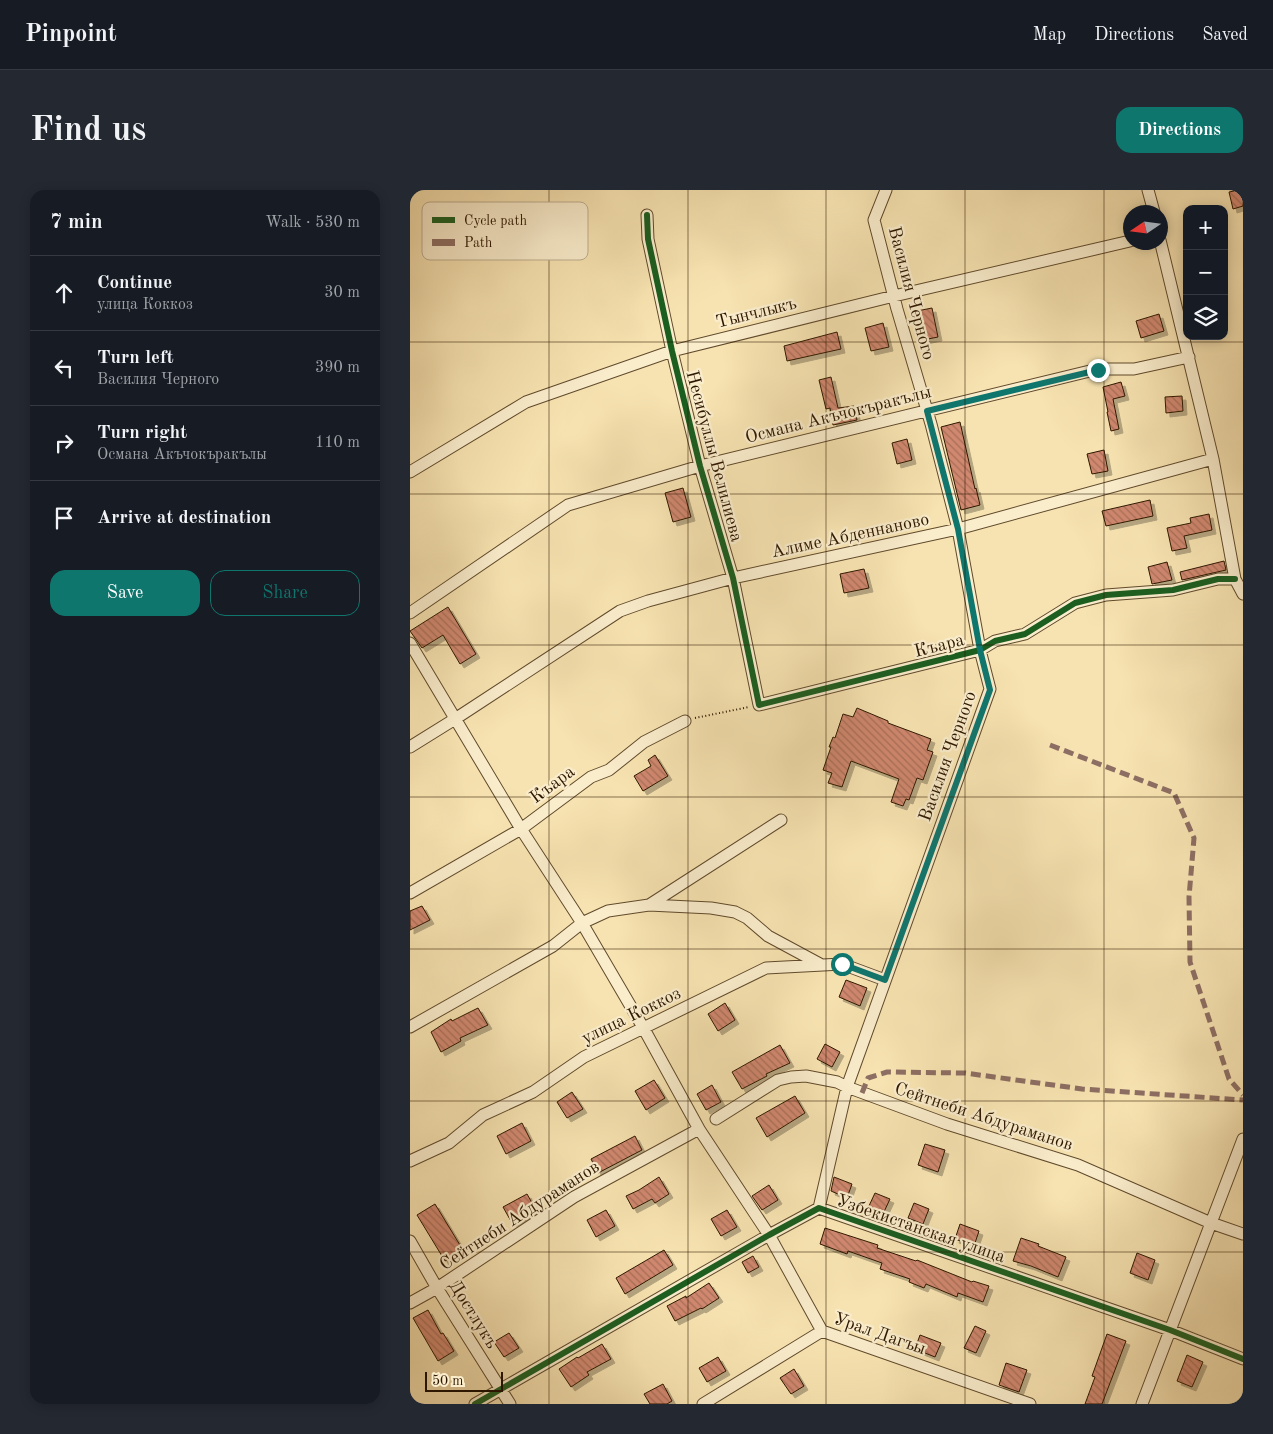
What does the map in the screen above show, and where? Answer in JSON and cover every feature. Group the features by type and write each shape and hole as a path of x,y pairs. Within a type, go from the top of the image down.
{"street":[{"name":"Василия Черного","path":"819,1208 846,1087 990,690 980,650 958,529 874,220 886,190"},
{"path":"1148,190 1152,205"},
{"name":"Несибуллы Велилиева","path":"647,215 648,239 672,351 700,466 733,578 759,705"},
{"name":"Тынчлыкъ","path":"410,472 526,402 672,351 894,296 1123,243"},
{"path":"1162,250 1214,459 1235,579 1243,594"},
{"name":"Османа Акъчокъракълы","path":"410,613 568,505 700,466 1098,370 1134,369 1189,357"},
{"name":"Алиме Абденнаново","path":"410,747 620,611 648,601 733,578 958,529 1214,459"},
{"name":"Къара","path":"759,705 980,650 995,640 1026,634 1075,603 1106,595 1174,590 1218,579 1235,579"},
{"path":"412,647 521,829 582,923 644,1029 699,1129 769,1235 822,1331"},
{"name":"Къара","path":"410,893 521,829 591,777 609,770 644,742 685,721"},
{"path":"649,904 781,820"},
{"path":"410,1027 553,946 582,923 608,911 649,904 711,908 735,912 747,918 768,936 822,965"},
{"name":"улица Коккоз","path":"410,1161 449,1143 483,1115 533,1092 584,1057 766,968 842,964 885,980"},
{"name":"Сейтнеби Абдураманов","path":"716,1118 778,1080 806,1076 836,1082 947,1124 1078,1165 1243,1234"},
{"name":"Сейтнеби Абдураманов","path":"410,1303 437,1288 574,1197 699,1129"},
{"path":"1142,1404 1243,1139"},
{"name":"Узбекистанская улица","path":"475,1404 819,1208 1170,1330 1243,1358"},
{"name":"Достлукъ","path":"410,1241 437,1288 510,1404"},
{"name":"Урал Дагъы","path":"703,1404 822,1331 1030,1404"}],"path":[{"path":"685,721 759,705"}],"building":[{"path":"1243,190 1243,206 1233,209 1229,192"},
{"path":"932,308 938,337 918,341 912,312"},
{"path":"1159,314 1164,331 1141,338 1136,321"},
{"path":"883,323 889,347 871,351 865,328"},
{"path":"837,332 841,349 787,361 784,346"},
{"path":"831,377 838,408 854,406 857,420 833,425 830,408 826,409 819,380"},
{"path":"1121,382 1125,396 1113,399 1119,429 1111,431 1103,387"},
{"path":"1182,396 1183,411 1166,413 1165,397"},
{"path":"960,422 980,505 961,510 941,427"},
{"path":"907,439 912,460 897,464 892,443"},
{"path":"1104,450 1108,471 1092,474 1087,454"},
{"path":"683,488 691,517 673,522 665,493"},
{"path":"1150,500 1153,516 1106,526 1102,511"},
{"path":"1209,514 1212,530 1184,536 1187,548 1172,551 1167,528 1191,523 1190,518"},
{"path":"1224,561 1226,570 1182,580 1180,572"},
{"path":"1167,562 1172,580 1152,584 1148,567"},
{"path":"864,569 869,588 844,593 840,574"},
{"path":"448,607 476,654 460,664 443,635 422,648 410,631"},
{"path":"857,708 888,721 888,723 931,739 927,750 933,752 923,780 917,778 909,800 906,799 903,806 891,802 899,779 851,761 842,787 828,783 832,773 823,770 831,747 829,747 833,737 835,738 843,714 853,717"},
{"path":"655,755 668,776 643,791 634,776 651,766 648,760"},
{"path":"422,906 430,920 410,930 410,911"},
{"path":"846,980 867,988 860,1006 839,997"},
{"path":"725,1003 735,1020 718,1031 708,1014"},
{"path":"478,1008 488,1025 460,1038 461,1041 441,1052 431,1032 451,1019 452,1021"},
{"path":"825,1044 840,1052 832,1067 817,1059"},
{"path":"780,1045 790,1063 766,1074 767,1076 742,1089 732,1072"},
{"path":"654,1080 665,1098 646,1110 635,1091"},
{"path":"712,1085 721,1102 706,1110 697,1094"},
{"path":"572,1092 583,1109 567,1118 557,1102"},
{"path":"795,1096 805,1113 767,1137 756,1118"},
{"path":"522,1123 531,1141 506,1154 497,1136"},
{"path":"635,1136 642,1150 598,1173 591,1159"},
{"path":"925,1144 945,1150 938,1172 918,1165"},
{"path":"659,1177 669,1194 655,1203 652,1199 633,1209 626,1196"},
{"path":"834,1177 852,1184 847,1198 831,1191"},
{"path":"769,1185 778,1200 762,1210 752,1196"},
{"path":"875,1193 890,1199 883,1214 868,1208"},
{"path":"527,1194 536,1210 512,1223 503,1207"},
{"path":"914,1203 929,1209 923,1224 908,1218"},
{"path":"435,1204 463,1250 445,1261 417,1215"},
{"path":"606,1210 615,1226 596,1237 587,1220"},
{"path":"727,1210 737,1227 721,1236 711,1219"},
{"path":"960,1224 979,1231 974,1246 955,1239"},
{"path":"825,1228 878,1245 877,1248 917,1260 972,1282 989,1286 983,1302 958,1293 957,1297 926,1284 924,1288 909,1282 910,1279 880,1269 882,1263 848,1251 847,1254 820,1244"},
{"path":"1021,1238 1066,1257 1058,1277 1013,1261"},
{"path":"664,1250 673,1265 625,1294 616,1278"},
{"path":"1137,1253 1155,1260 1148,1280 1130,1273"},
{"path":"753,1256 759,1267 748,1273 742,1262"},
{"path":"709,1283 719,1298 702,1309 675,1321 667,1306 686,1296 686,1298"},
{"path":"428,1310 441,1334 443,1333 454,1351 438,1361 413,1318"},
{"path":"975,1326 986,1331 976,1353 964,1348"},
{"path":"509,1333 519,1348 504,1357 494,1342"},
{"path":"1107,1334 1126,1341 1102,1404 1085,1404 1095,1377 1092,1376"},
{"path":"920,1335 941,1343 935,1357 915,1349"},
{"path":"602,1344 611,1359 587,1372 589,1375 571,1387 559,1369"},
{"path":"1187,1355 1203,1362 1192,1387 1177,1381"},
{"path":"718,1357 726,1371 707,1382 699,1368"},
{"path":"1006,1363 1027,1370 1019,1392 999,1385"},
{"path":"794,1369 804,1386 791,1394 780,1378"},
{"path":"663,1384 672,1401 667,1404 650,1404 644,1394"}],"marked path":[{"path":"1050,745 1174,793 1194,838 1189,897 1190,962 1229,1079 1243,1095"},
{"path":"862,1093 868,1078 887,1072 965,1073 1082,1089 1243,1100"}],"cycle path":[{"path":"647,215 648,239 672,351 700,466 733,578 759,705 980,650 995,641 1025,634 1075,603 1106,595 1173,590 1218,579 1235,579"},
{"path":"475,1404 819,1208 1170,1330 1243,1359"}],"route":[{"path":"842,964 885,980 990,690 980,650 958,529 927,411 1098,370"}]}
